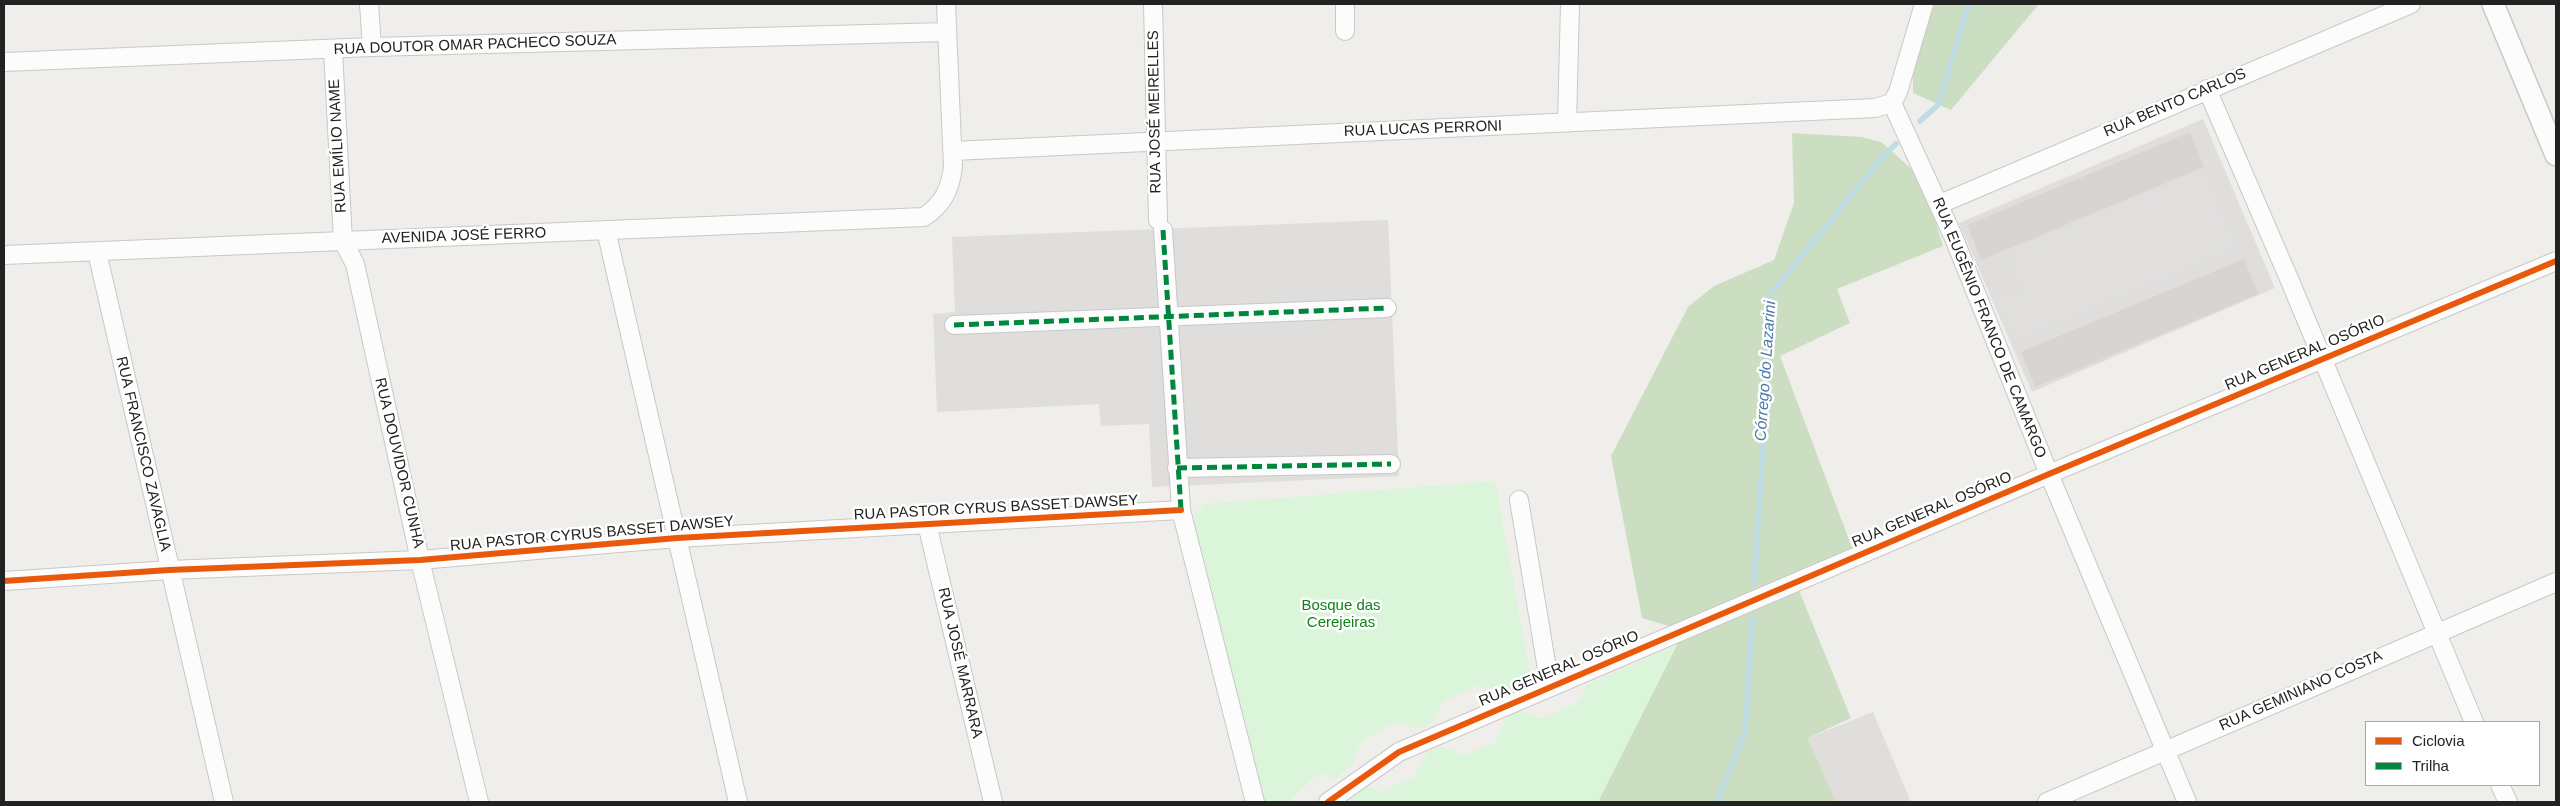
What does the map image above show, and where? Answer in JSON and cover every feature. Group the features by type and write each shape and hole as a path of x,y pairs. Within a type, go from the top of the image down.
{"street":[{"path":"369,4 372,48"},
{"path":"946,4 953,151"},
{"name":"RUA JOSÉ MEIRELLES","path":"1153,4 1160,225 1170,317 1177,468 1182,510 1255,802"},
{"path":"1345,4 1345,32"},
{"path":"1567,123 1570,4"},
{"path":"1892,103 1898,92 1924,4"},
{"name":"RUA BENTO CARLOS","path":"1940,204 2411,4"},
{"path":"2493,4 2556,155"},
{"name":"RUA DOUTOR OMAR PACHECO SOUZA","path":"4,62 372,48 947,32"},
{"name":"RUA EMÍLIO NAME","path":"333,50 342,241"},
{"path":"2207,89 2323,360 2435,633 2474,721"},
{"name":"RUA LUCAS PERRONI","path":"953,151 1156,139 1567,123 1874,108 1892,103"},
{"name":"RUA EUGÊNIO FRANCO DE CAMARGO","path":"1892,103 1940,204 2048,474 2187,802"},
{"name":"AVENIDA JOSÉ FERRO","path":"4,256 924,217 938,208 951,184 953,151"},
{"path":"606,230 738,802"},
{"name":"RUA DOUVIDOR CUNHA","path":"342,241 355,264 420,560 479,802"},
{"name":"RUA FRANCISCO ZAVAGLIA","path":"97,252 224,802"},
{"name":"RUA GENERAL OSÓRIO","path":"1328,802 1399,752 2048,474 2556,261"},
{"path":"954,325 1387,308"},
{"path":"1177,468 1391,464"},
{"name":"RUA GENERAL OSÓRIO","path":"1519,500 1550,686"},
{"name":"RUA PASTOR CYRUS BASSET DAWSEY","path":"4,581 169,570 420,560 678,538 1182,510"},
{"name":"RUA JOSÉ MARRARA","path":"927,524 993,802"},
{"name":"RUA GEMINIANO COSTA","path":"2047,802 2556,582"},
{"path":"2500,786 2508,802"}],"shaded area":[{"path":"2203,119 2275,288 2032,392 1959,223"},
{"path":"2204,170 2236,248 2015,340 1998,301 2023,290 2007,252"},
{"path":"1388,220 1399,476 1152,487 1149,424 1101,426 1099,404 937,412 933,314 955,312 952,237"},
{"path":"1873,712 1911,802 1836,802 1808,738"}],"green space":[{"path":"1931,4 2039,4 1951,110 1913,93 1913,73"},
{"path":"1792,133 1862,137 1881,142 1915,172 1930,205 1943,246 1837,289 1850,323 1780,356 1854,553 1672,627 1642,618 1611,456 1688,307 1714,286 1774,260 1794,203"},
{"name":"Bosque das Cerejeiras","path":"1495,481 1530,673 1525,684 1498,695 1479,685 1443,701 1433,722 1416,729 1399,721 1362,741 1352,765 1335,779 1319,773 1288,802 1260,802 1194,527 1195,514 1204,504"},
{"path":"1796,583 1851,718 1808,738 1836,802 1598,802 1685,629"},
{"path":"1677,645 1598,802 1350,802 1350,796 1367,786 1381,792 1414,776 1427,753 1441,746 1464,755 1495,743 1505,720 1519,709 1540,719 1579,702 1587,685"}],"building":[{"path":"2190,132 2204,167 1981,260 1967,225"},
{"path":"2244,259 2258,294 2035,387 2021,352"}],"waterway":[{"name":"Córrego do Lazarini","path":"1920,121 1938,105 1969,4"},
{"name":"Córrego do Lazarini","path":"1754,584 1763,450 1768,297 1886,153 1896,144"},
{"name":"Córrego do Lazarini","path":"1717,802 1745,732 1752,618"}],"marked path":[{"path":"1163,230 1181,510"},
{"path":"954,325 1387,308"},
{"path":"1177,468 1391,464"}],"cycle path":[{"path":"1328,802 1399,752 2049,474 2556,261"},
{"path":"4,581 169,570 420,560 677,538 1181,510"}]}
